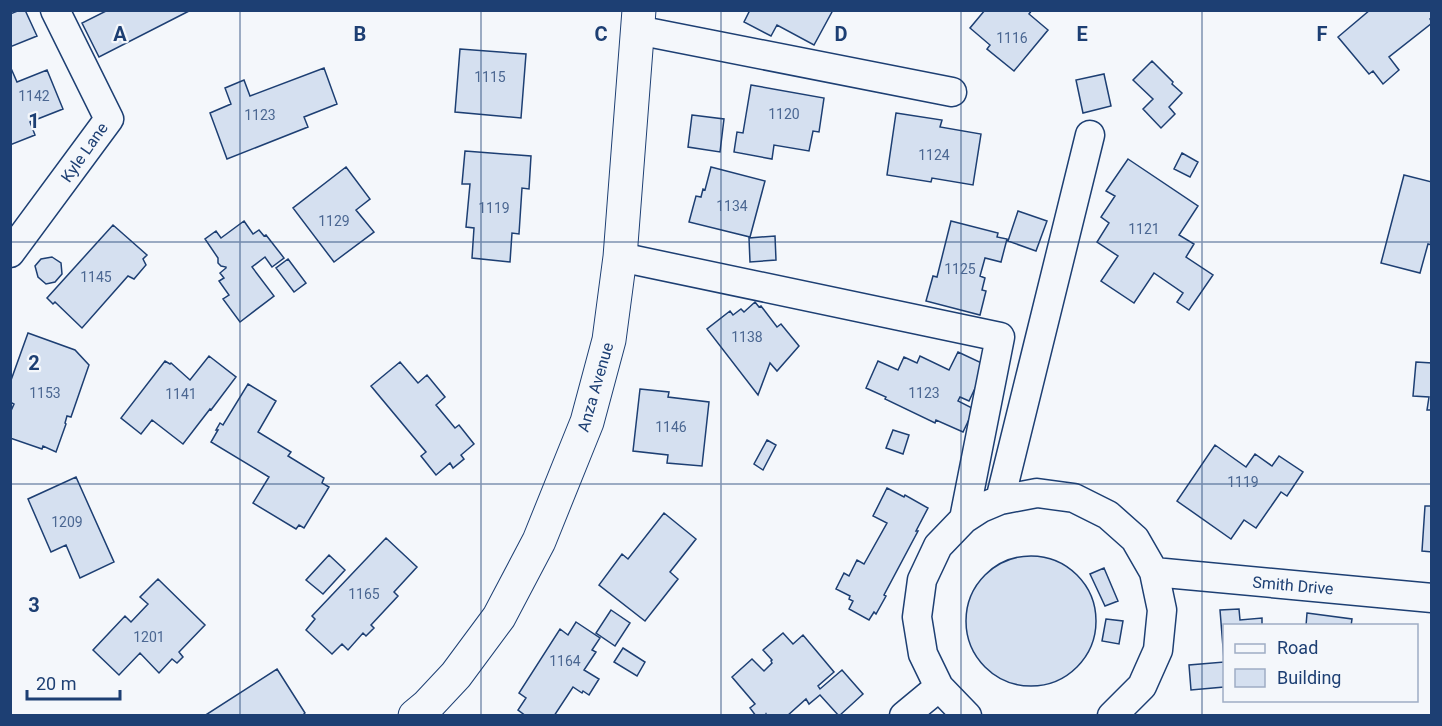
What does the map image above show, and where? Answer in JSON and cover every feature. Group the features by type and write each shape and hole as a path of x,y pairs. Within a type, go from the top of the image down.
{"street":[{"name":"Kyle Lane","path":"10,253 109,119 55,10"},
{"path":"638,20 952,92"},
{"name":"Anza Avenue","path":"415,716 456,675 499,617 539,541 587,422 609,340 620,257 638,20"},
{"path":"1000,500 1090,135"},
{"path":"620,257 1000,337 964,519"},
{"path":"967,716 939,687 923,654 917,617 922,580 939,546 964,519 1000,500 1037,493 1074,498 1108,514 1135,540 1154,572 1162,610 1158,650 1142,686 1112,716"},
{"name":"Smith Drive","path":"1154,572 1431,598"},
{"path":"904,716 939,687"}],"building":[{"path":"25,10 37,36 10,47 10,14"},
{"path":"108,10 191,10 99,57 82,23"},
{"path":"750,10 833,10 814,45 777,25 771,36 744,22"},
{"path":"985,10 1032,10 1029,14 1048,30 1014,71 987,49 990,45 970,28"},
{"path":"1370,10 1432,10 1430,19 1432,23 1389,57 1399,70 1383,84 1373,71 1369,74 1338,37"},
{"path":"460,49 526,54 521,118 455,112"},
{"path":"1152,61 1182,93 1169,107 1175,114 1161,128 1143,109 1153,99 1133,80"},
{"path":"10,66 17,82 47,70 63,109 30,122 35,135 10,145"},
{"path":"324,68 337,104 304,117 308,127 227,159 210,113 231,104 225,88 244,80 250,96"},
{"path":"1104,74 1111,106 1083,113 1076,80"},
{"path":"751,85 824,98 819,132 813,131 809,151 774,145 772,159 734,152 737,132 743,133"},
{"path":"896,113 942,120 940,127 981,134 973,185 932,178 931,182 887,175"},
{"path":"692,115 724,119 720,152 688,147"},
{"path":"465,151 531,156 529,189 522,188 519,234 512,233 510,262 472,258 474,228 466,227 470,184 462,184"},
{"path":"1182,153 1198,162 1190,177 1174,169"},
{"path":"1128,159 1198,206 1179,235 1194,244 1186,257 1213,275 1189,310 1177,302 1183,293 1154,273 1134,303 1101,281 1118,256 1097,242 1109,223 1101,217 1115,196 1106,191"},
{"path":"346,167 370,199 356,210 374,232 334,262 293,208"},
{"path":"711,167 765,181 750,237 689,222 696,196 701,197 703,189 705,190"},
{"path":"1404,175 1432,182 1432,245 1428,244 1420,273 1381,263"},
{"path":"1018,211 1047,221 1036,251 1008,241"},
{"path":"244,221 253,234 259,230 264,236 266,235 284,258 272,267 265,257 252,267 274,296 240,322 223,299 229,295 219,281 224,278 220,273 226,267 218,263 218,258 205,239 216,231 221,238"},
{"path":"951,221 998,233 997,237 1007,239 1001,262 985,258 980,276 985,278 982,290 986,291 980,315 926,301 933,276 937,277"},
{"path":"113,225 147,255 143,259 146,265 134,279 128,276 82,328 55,302 53,304 47,298"},
{"path":"775,236 776,260 750,262 749,238"},
{"path":"52,257 61,263 62,274 55,282 46,284 38,277 35,266 41,259"},
{"path":"288,259 306,283 294,292 276,268"},
{"path":"755,302 759,307 761,306 777,327 781,324 799,346 777,371 770,363 758,395 707,329 730,311 733,315 741,309 744,312"},
{"path":"28,333 75,350 89,365 71,417 67,416 56,452 43,446 42,449 10,438 10,413 14,404 10,402 10,383"},
{"path":"958,352 986,365 969,401 960,397 958,401 974,409 963,432 936,420 935,423 866,388 878,361 898,370 904,357 917,363 920,356 949,370"},
{"path":"209,356 236,377 183,444 152,420 141,434 121,418 165,361 171,363 190,380"},
{"path":"400,362 418,383 427,375 445,397 436,405 455,428 459,425 474,444 461,455 464,459 453,468 450,463 436,475 421,456 426,452 371,386"},
{"path":"1416,362 1432,363 1432,410 1427,410 1429,397 1413,396"},
{"path":"248,384 276,401 258,432 291,452 288,456 324,478 322,483 329,487 304,528 299,525 296,529 253,503 269,477 211,442 220,423 223,425"},
{"path":"640,389 669,392 668,397 709,402 702,466 667,463 668,455 633,451"},
{"path":"893,430 909,435 903,454 886,448"},
{"path":"767,440 776,445 763,470 754,464"},
{"path":"1215,445 1246,467 1255,454 1272,466 1279,456 1303,472 1287,496 1281,492 1256,528 1244,520 1231,539 1177,501"},
{"path":"76,477 114,562 80,578 66,545 51,552 28,499"},
{"path":"887,488 928,508 884,595 886,596 876,614 874,612 869,620 849,609 853,601 849,599 850,596 836,589 844,573 849,576 857,560 864,564 887,523 873,516"},
{"path":"1425,506 1432,506 1432,552 1422,551"},
{"path":"664,513 696,539 670,572 678,579 645,621 599,585 622,554 628,559"},
{"path":"386,538 417,567 394,592 398,596 371,625 374,628 366,636 363,633 348,650 342,644 332,654 306,630 315,619 312,616"},
{"path":"329,555 345,570 323,594 306,580"},
{"path":"1031,556 1056,561 1077,575 1091,596 1096,621 1091,646 1077,667 1056,681 1031,686 1006,681 985,667 971,646 966,621 971,596 985,575 1006,561"},
{"path":"1104,568 1118,601 1105,606 1090,574"},
{"path":"158,579 205,625 179,652 183,657 177,663 172,659 159,673 140,653 119,675 93,650 125,616 131,622 148,604 140,597"},
{"path":"1239,609 1240,620 1262,618 1262,624 1223,624 1223,648 1220,610"},
{"path":"611,610 630,623 615,646 596,633"},
{"path":"1307,613 1352,619 1351,624 1306,624"},
{"path":"1106,619 1123,621 1119,644 1102,641"},
{"path":"576,622 600,638 592,650 596,652 584,670 599,679 589,695 573,687 554,716 526,716 518,710 526,698 519,693 560,629 568,635"},
{"path":"783,633 793,644 803,635 834,672 818,686 820,689 842,670 863,694 839,716 820,695 809,704 806,699 787,716 767,716 766,714 756,716 750,708 755,704 732,677 752,659 764,671 772,660 763,650"},
{"path":"623,648 645,662 637,676 614,662"},
{"path":"1223,662 1223,687 1191,690 1189,665"},
{"path":"277,669 305,713 302,716 204,716"}]}
